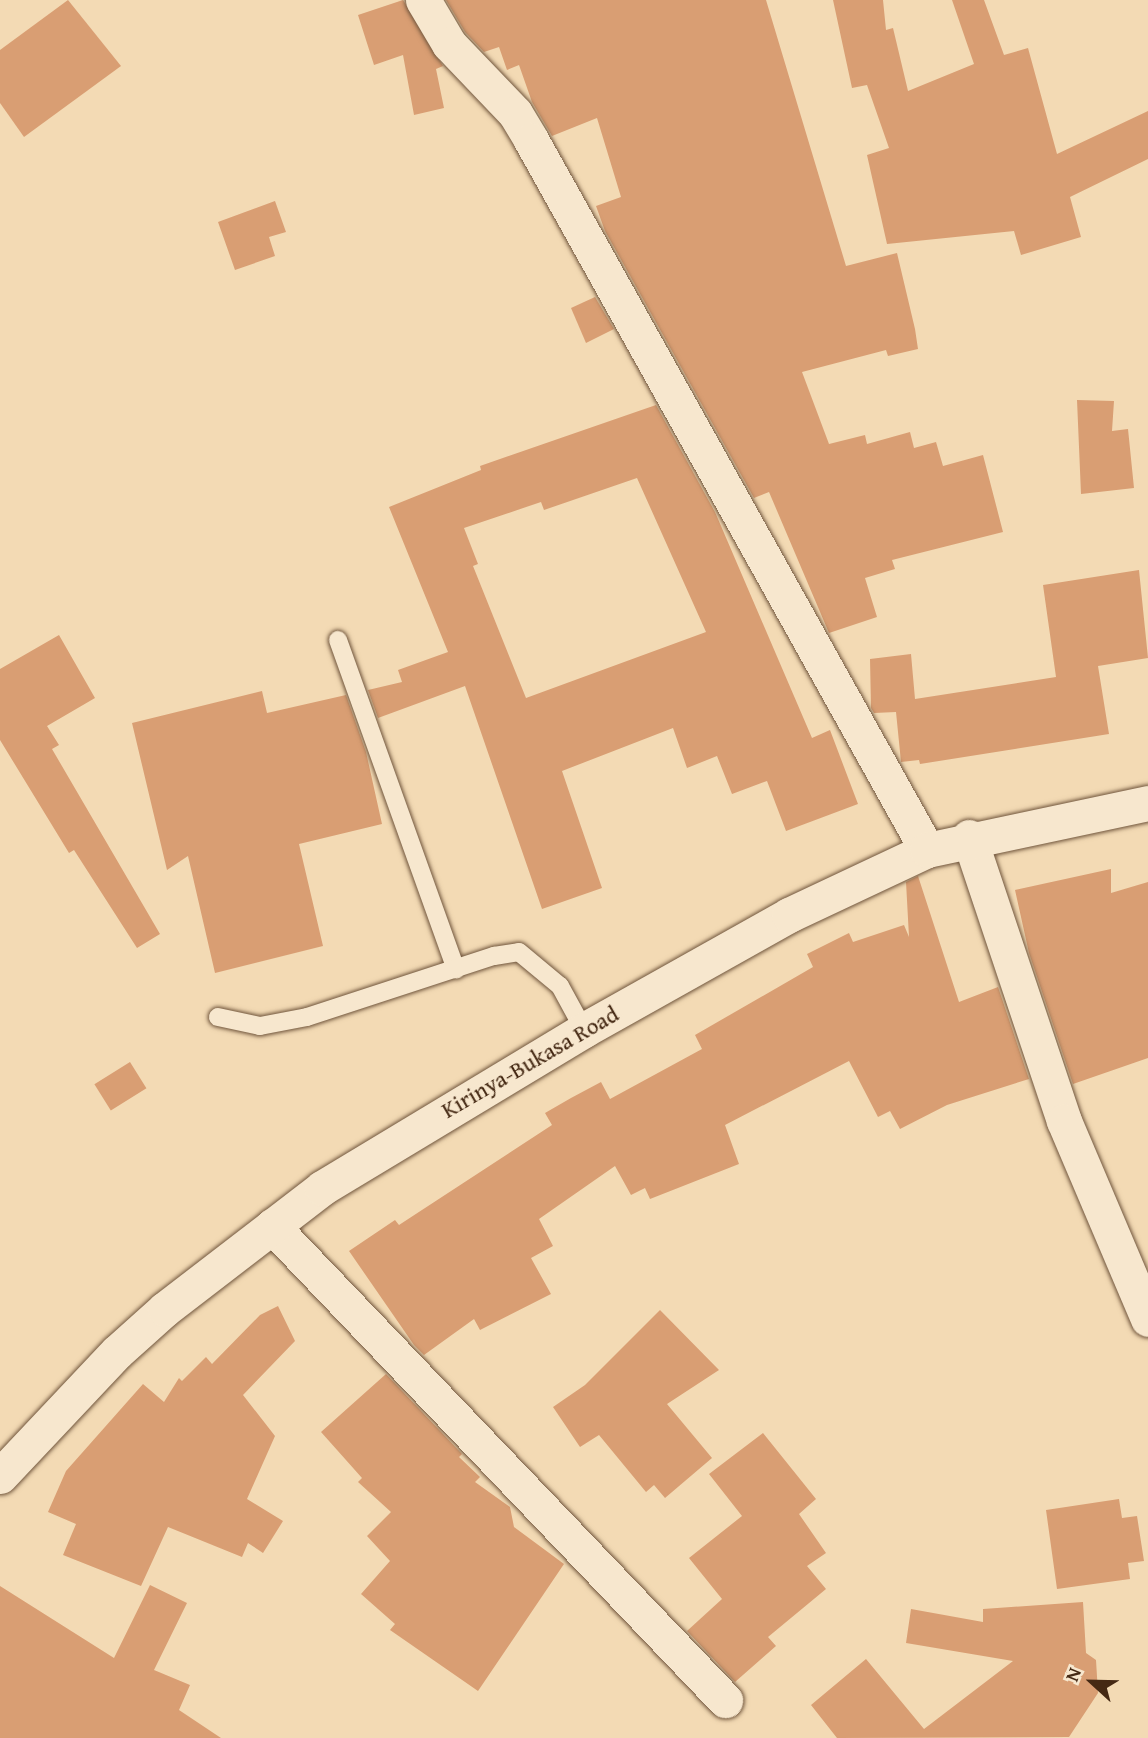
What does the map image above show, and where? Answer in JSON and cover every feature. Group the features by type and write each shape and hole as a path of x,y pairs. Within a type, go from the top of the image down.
{"street":[{"path":"423,0 449,44 515,113 927,850"},
{"name":"Kirinya-Bukasa Road","path":"0,1476 117,1352 272,1226 322,1188 584,1030 789,915 927,850 969,837 1148,803"},
{"path":"969,837 1064,1121 1148,1319"},
{"path":"272,1226 725,1700"}],"lane":[{"path":"338,640 456,970"},
{"path":"218,1017 260,1026 307,1017 519,952 560,986 584,1030"}],"building":[{"path":"68,0 121,66 24,137 0,103 0,50"},
{"path":"403,0 443,66 436,69 444,108 414,115 403,55 374,65 358,15"},
{"path":"446,0 766,0 846,266 897,253 918,349 888,356 886,350 802,372 829,444 865,435 867,444 910,432 914,448 936,442 943,466 983,455 1003,532 892,560 895,569 865,578 877,617 829,633 769,492 754,498 605,231 596,206 621,197 597,118 552,136 532,102 519,65 507,70 499,47 484,52 465,32"},
{"path":"833,0 883,0 886,30 893,28 908,91 974,64 952,0 984,0 1004,55 1028,48 1057,154 1148,111 1148,159 1070,197 1081,237 1021,255 1014,231 887,244 867,155 889,148 867,85 852,88"},
{"path":"275,201 286,232 269,237 275,256 235,270 218,222"},
{"path":"595,297 614,329 586,343 571,308"},
{"path":"1077,400 1114,401 1112,431 1128,429 1134,488 1081,494"},
{"path":"656,405 715,512 812,738 830,730 858,804 786,831 767,781 732,794 717,756 687,768 673,728 562,771 602,888 542,909 465,686 378,718 368,690 402,682 398,670 448,652 389,507 481,470 480,466","holes":["637,478 706,632 526,698 473,566 478,564 464,528 541,502 544,510"]},
{"path":"1139,570 1148,658 1098,666 1109,734 920,764 919,760 901,762 896,712 874,713 871,708 870,659 911,654 915,699 1056,677 1043,585"},
{"path":"59,635 95,698 47,726 59,745 52,749 160,934 137,948 74,850 69,853 0,740 0,669"},
{"path":"262,691 267,713 346,695 366,752 382,824 299,844 323,946 215,973 188,856 167,870 132,723"},
{"path":"1111,869 1111,893 1148,882 1148,1058 1073,1084 1029,953 1015,890"},
{"path":"918,876 959,1002 998,987 1029,1079 947,1105 900,1129 890,1111 878,1117 849,1061 725,1125 739,1164 650,1199 645,1188 631,1195 615,1166 539,1219 553,1246 531,1258 551,1294 480,1330 474,1319 424,1355 414,1345 349,1251 395,1220 399,1225 552,1125 545,1113 571,1098 601,1082 610,1099 702,1049 695,1035 813,967 807,954 849,933 853,942 904,925 909,937 906,882"},
{"path":"130,1062 146,1088 111,1111 94,1084"},
{"path":"278,1306 295,1341 243,1395 275,1436 247,1499 283,1521 263,1553 248,1543 242,1557 168,1527 141,1586 63,1555 76,1524 48,1512 66,1471 143,1384 164,1402 179,1378 182,1381 206,1357 212,1364 260,1315"},
{"path":"660,1310 719,1370 667,1404 712,1458 665,1498 654,1485 646,1492 599,1435 580,1447 553,1407 585,1385"},
{"path":"386,1374 462,1454 459,1457 480,1477 475,1482 510,1507 514,1527 564,1564 478,1691 390,1630 395,1624 361,1594 390,1561 367,1536 391,1512 358,1482 362,1478 321,1432"},
{"path":"763,1433 816,1499 799,1514 826,1553 807,1566 826,1589 768,1637 776,1646 735,1682 687,1631 722,1599 689,1558 742,1516 709,1474"},
{"path":"1119,1499 1122,1518 1137,1516 1144,1561 1128,1563 1130,1579 1057,1589 1046,1510"},
{"path":"150,1585 187,1603 154,1670 190,1685 179,1710 221,1738 0,1738 0,1586 114,1658"},
{"path":"1083,1602 1086,1653 1096,1660 1098,1693 1069,1737 837,1738 811,1705 866,1659 924,1729 1013,1661 906,1643 911,1609 983,1622 983,1609"}]}
